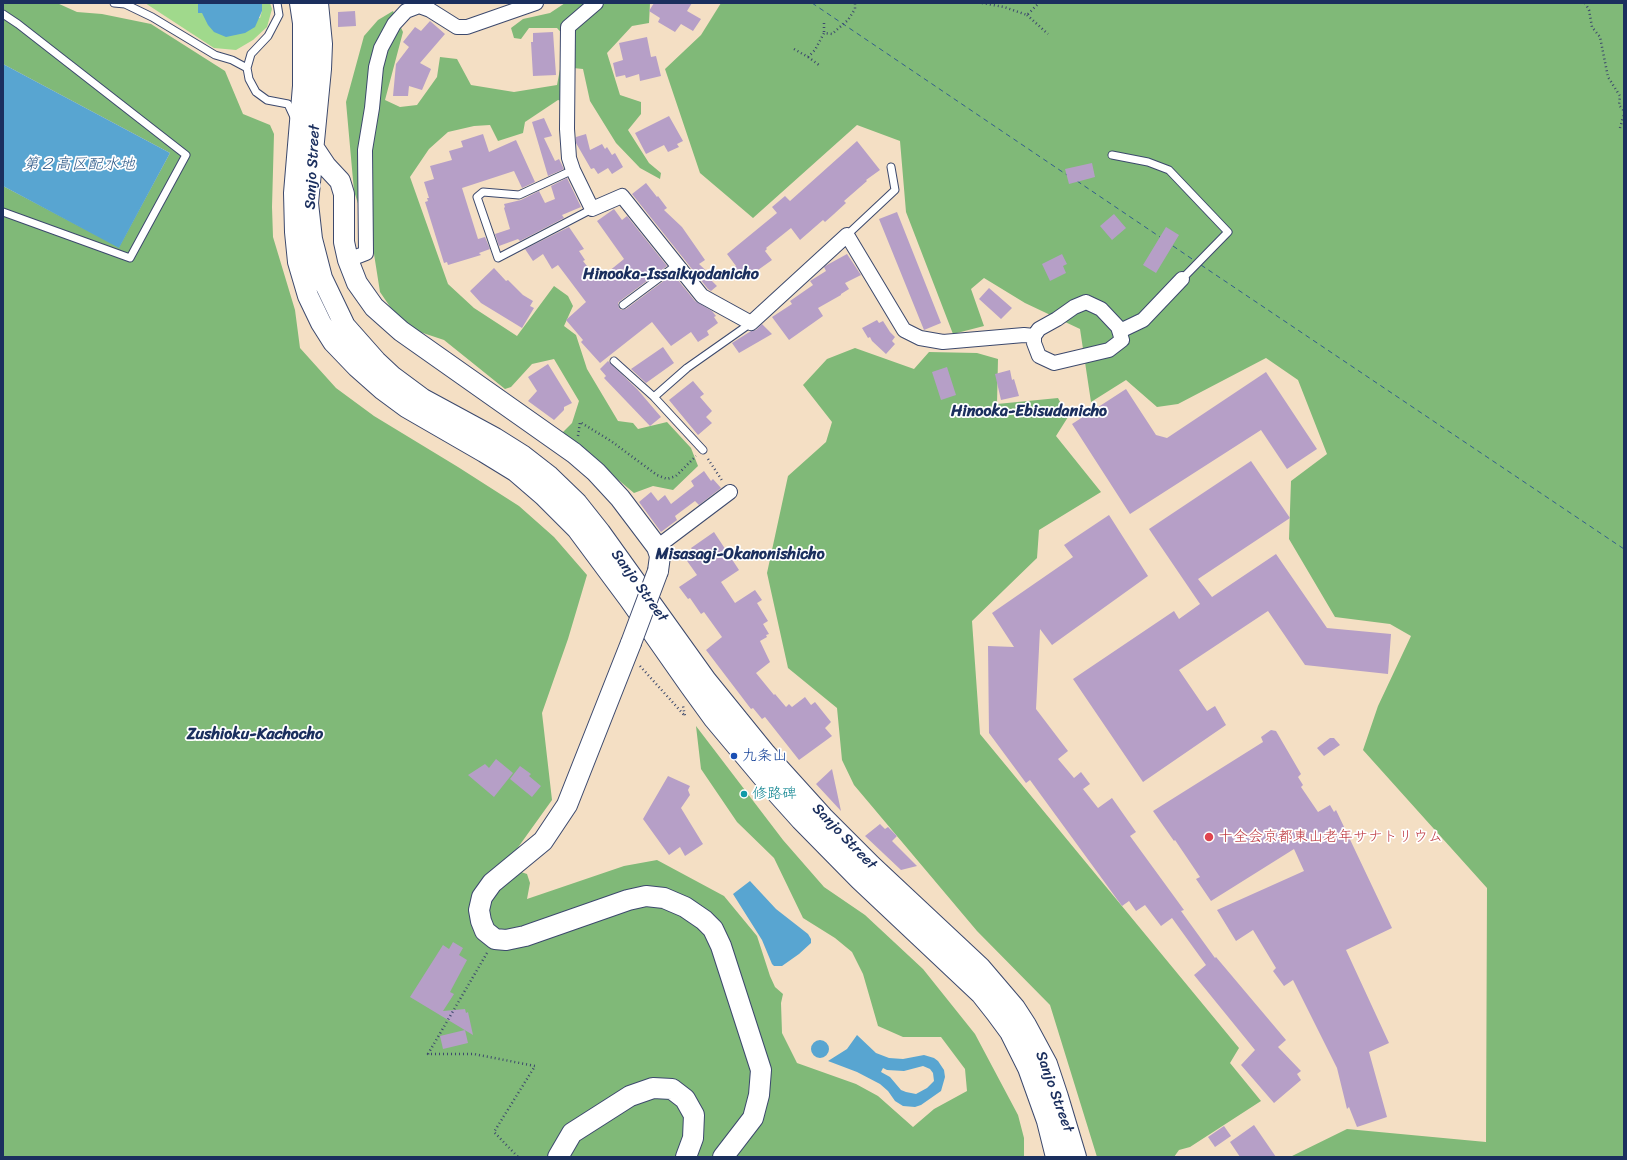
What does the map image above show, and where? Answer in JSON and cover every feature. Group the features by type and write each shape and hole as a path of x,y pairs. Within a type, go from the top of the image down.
{"main road":[{"name":"Sanjo Street","path":"300,3 303,23 303,86 294,193 295,232 298,262 308,296 333,342 357,367 383,390 406,407 460,437 515,471 544,496 577,529 629,599 714,719 766,781 801,820 860,880 975,988 996,1013 1010,1032 1028,1068 1047,1121 1056,1157"},
{"name":"Sanjo Street","path":"318,3 321,56 308,203 312,239 322,278 345,326 376,361 392,376 423,399 495,438 522,455 550,476 576,502 605,538 706,680 766,754 871,865 980,967 1015,1008 1032,1035 1046,1064 1058,1097 1076,1157"},
{"path":"299,126 326,166 340,181 344,194 344,242 348,260 357,283 374,307 401,331 585,462 620,498 656,547 660,556 658,571 630,648 567,805 543,841 492,883 482,897 479,910 485,931 495,939 506,940 525,936 628,900 646,896 664,898 678,904 704,920 712,929 721,946 761,1070 759,1095 753,1118 723,1157"},
{"path":"558,1157 572,1133 630,1096 653,1088 672,1089 685,1100 694,1115 693,1138 686,1157"}],"street":[{"path":"348,260 366,253 365,150 372,108 376,67 381,48 394,24 406,11 419,6 430,10 457,26 467,27 536,3"},
{"path":"596,3 568,27 567,130 569,158 573,170 592,209 622,196 678,264 702,296 751,323 848,235 904,330 920,338 943,342 1034,336"},
{"path":"1120,331 1143,320 1182,279"},
{"path":"1086,302 1101,309 1118,327 1122,340 1109,350 1054,363 1039,356 1034,343 1034,336 1039,330 1074,307 1086,302"},
{"path":"656,547 730,492"}],"lane":[{"path":"114,3 125,4 152,17 215,55 232,60 247,68"},
{"path":"277,3 278,15 268,36 251,54 247,68 249,79 256,92 267,100 288,104 299,126"},
{"path":"3,14 18,24 186,155 130,258 3,212"},
{"path":"1112,155 1148,162 1169,170 1228,232 1182,279"},
{"path":"848,235 895,190 891,167"},
{"path":"573,170 519,195 483,192 477,197 498,258 592,209"},
{"path":"623,305 678,264"},
{"path":"654,397 687,368 751,323"},
{"path":"614,360 654,397 702,450"}],"path":[{"path":"824,33 832,34 848,20 855,9 855,3"},
{"path":"982,3 1004,7 1027,15 1048,34"},
{"path":"1027,15 1039,3"},
{"path":"1585,3 1589,10 1592,27 1600,37 1608,77 1620,96 1619,105 1624,110"},
{"path":"808,57 824,33 824,23"},
{"path":"794,49 819,65"},
{"path":"1620,128 1624,114"},
{"path":"580,422 611,441 657,475 667,479 676,476 702,450 730,492"},
{"path":"630,648 684,716 683,704"},
{"path":"495,939 428,1054 474,1054 535,1066 494,1132 518,1157"}],"green space":[{"path":"3,3 57,3 77,12 102,14 151,24 225,71 243,114 270,125 274,134 272,207 273,237 295,310 300,348 336,388 374,416 519,506 554,537 587,575 568,639 542,713 552,800 514,853 518,871 527,874 530,883 527,899 624,866 657,860 724,896 757,936 770,976 775,987 783,994 781,1003 782,1033 797,1063 856,1084 878,1096 913,1127 934,1109 967,1091 965,1069 941,1037 903,1037 878,1026 863,974 852,952 835,938 803,918 774,858 737,822 701,769 696,726 783,840 824,887 865,915 923,969 975,1034 1018,1115 1024,1138 1024,1156 3,1157 3,186 119,247 170,153 3,64"},
{"path":"145,3 198,3 198,12 260,18 262,3 270,3 272,9 267,27 253,40 236,50 214,48"},
{"path":"565,3 650,3 649,23 632,26 607,53 620,95 641,102 641,114 628,130 649,163 661,173 660,179 640,168 616,143 590,101 583,69 573,68 574,105 558,100 525,122 523,133 498,141 490,125 474,126 448,132 429,149 410,177 448,284 474,308 517,336 554,286 568,296 573,306 564,326 576,335 587,369 618,421 633,423 638,429 667,422 691,448 698,466 673,490 653,486 634,493 562,433 572,423 579,401 554,359 532,364 511,387 505,389 444,340 414,330 397,317 380,292 374,254 354,191 346,102 364,36 378,20 393,11 403,32 385,100 400,107 417,105 437,77 440,57 457,59 471,85 514,92 557,85 561,64 575,48 557,28 529,28 521,39 514,38 511,28 523,19 550,13"},
{"path":"721,3 1624,3 1624,1157 1290,1157 1347,1129 1486,1142 1487,888 1363,750 1378,706 1411,636 1390,624 1335,617 1289,539 1291,481 1327,454 1298,380 1266,358 1178,404 1157,407 1126,380 1091,402 1080,329 1025,303 984,278 971,289 984,326 953,334 906,212 900,141 857,125 753,218 700,173 665,69 701,35"},
{"path":"855,348 914,369 929,352 977,353 998,359 997,404 1058,398 1068,417 1056,436 1101,492 1039,530 1037,558 972,621 980,734 1239,1048 1230,1063 1261,1101 1190,1147 1179,1150 1174,1157 1097,1157 1050,1005 977,931 854,785 842,760 837,708 788,668 767,573 788,476 826,442 832,422 803,385 827,359"}],"water":[{"path":"198,3 262,3 262,11 255,27 245,33 226,37 214,32 208,25 202,13 198,13"},
{"name":"第２高区配水地","path":"3,64 170,153 119,248 3,186"},
{"path":"750,881 776,909 808,934 811,939 811,943 782,966 774,966 772,964 762,940 733,894"},
{"path":"857,1035 876,1053 889,1058 903,1059 924,1055 934,1058 944,1070 945,1077 941,1091 921,1105 915,1107 903,1106 895,1101 888,1091 880,1084 857,1072 828,1061 847,1049","holes":["923,1066 930,1069 933,1073 934,1081 927,1088 916,1094 901,1090 890,1077 881,1072 883,1068 887,1070 904,1071"]},
{"path":"820,1040 826,1043 829,1049 826,1055 820,1058 814,1055 811,1049 814,1043"}],"building":[{"path":"654,3 692,3 687,11 701,19 693,31 681,24 675,32 658,22 660,18 649,11"},
{"path":"355,11 356,26 338,27 338,12"},
{"path":"430,21 445,34 420,63 431,69 422,90 409,86 408,96 393,96 396,64 409,47 403,42 415,27 421,31"},
{"path":"553,32 556,75 533,76 531,42 533,42 533,33"},
{"path":"647,37 651,57 656,56 661,76 640,81 639,74 626,78 625,75 616,77 613,63 623,60 619,43"},
{"path":"669,116 683,141 677,144 679,147 668,152 664,145 646,154 635,133"},
{"path":"544,118 552,136 544,138 555,161 559,159 564,169 548,176 532,122"},
{"path":"483,134 489,152 516,140 535,182 522,188 514,171 462,188 478,239 485,237 490,249 479,253 481,255 448,265 447,262 444,263 425,202 428,201 427,198 429,198 424,182 434,179 430,166 452,160 449,151 463,147 461,141"},
{"path":"586,134 590,150 602,144 605,149 607,147 612,155 615,153 623,167 612,174 608,168 598,174 594,168 591,169 576,143 576,137"},
{"path":"857,141 880,170 866,180 867,181 844,201 846,203 825,222 823,220 800,240 791,228 766,248 767,249 765,251 772,260 744,280 734,267 736,266 727,254 777,213 772,207 785,196 790,201"},
{"path":"1092,163 1095,177 1069,184 1065,169"},
{"path":"567,178 581,207 562,215 564,218 520,241 518,239 499,246 495,234 510,229 504,204 521,200 539,191 545,203 555,199 551,186"},
{"path":"646,183 667,208 664,210 682,227 705,260 699,264 714,278 711,280 717,286 711,291 632,194"},
{"path":"614,209 622,220 627,216 667,266 620,301 618,303 619,308 621,310 626,309 673,274 695,301 712,311 716,316 714,317 718,323 707,331 709,335 698,342 691,332 671,346 652,322 600,363 581,342 583,340 566,320 586,302 558,265 552,269 543,254 533,261 525,249 569,227 584,249 579,251 585,260 583,261 598,280 624,259 597,221"},
{"path":"897,212 941,323 924,330 879,219"},
{"path":"1114,214 1126,228 1112,240 1100,226"},
{"path":"1166,227 1179,235 1156,273 1143,265"},
{"path":"847,254 861,275 845,283 849,289 818,308 823,316 789,340 772,317 792,304 790,301 813,285 810,281 826,271 824,267"},
{"path":"1062,254 1067,264 1063,266 1066,273 1050,281 1042,264"},
{"path":"494,268 506,281 508,280 523,295 533,301 530,306 534,308 522,328 481,303 470,291"},
{"path":"989,288 1012,308 1001,319 979,299"},
{"path":"877,320 879,323 883,321 895,337 892,341 895,344 886,354 872,341 870,337 868,338 862,328"},
{"path":"762,324 772,334 739,353 732,343 751,331 756,330"},
{"path":"663,347 674,363 646,383 631,369"},
{"path":"608,361 637,389 661,417 650,426 604,378 606,376 600,369"},
{"path":"548,364 572,403 564,407 564,410 554,420 528,401 537,391 528,377"},
{"path":"947,367 956,395 941,400 932,372"},
{"path":"1010,370 1012,380 1014,379 1019,396 1001,400 995,374"},
{"path":"1266,372 1317,449 1287,469 1261,430 1130,514 1072,424 1126,389 1156,435 1167,438"},
{"path":"693,381 704,394 700,397 712,411 706,417 712,423 698,435 669,400"},
{"path":"1251,461 1290,518 1198,579 1212,597 1276,554 1327,628 1391,634 1388,674 1305,665 1268,611 1179,670 1207,711 1215,706 1226,725 1143,782 1073,679 1174,611 1179,619 1200,604 1149,529"},
{"path":"704,471 711,481 713,479 721,488 699,505 695,501 675,516 677,520 661,532 639,502 651,492 658,501 665,495 671,504 694,486 691,481"},
{"path":"1109,515 1148,576 1052,645 1040,629 1036,709 1068,751 1058,759 1074,778 1081,772 1090,784 1083,789 1098,808 1112,798 1136,832 1130,836 1184,910 1181,911 1215,958 1216,957 1286,1040 1278,1047 1301,1071 1297,1074 1301,1080 1274,1103 1241,1065 1255,1050 1194,975 1206,965 1172,918 1161,926 1145,905 1136,911 1129,901 1122,906 1030,780 1026,783 989,733 988,646 1014,647 992,613 1073,557 1064,545"},
{"path":"714,532 739,570 721,582 735,603 755,590 762,600 757,603 768,621 763,624 769,634 760,641 770,662 756,673 786,707 789,704 792,707 805,697 811,705 815,702 831,722 825,728 832,736 799,760 765,717 762,719 753,708 751,709 706,650 722,637 704,612 701,614 690,598 688,599 679,587 697,575 685,558 694,552 691,548"},
{"path":"1271,730 1276,731 1301,774 1298,777 1303,785 1301,787 1318,812 1330,805 1334,812 1336,810 1392,928 1346,950 1389,1043 1369,1052 1387,1117 1357,1127 1349,1107 1347,1109 1337,1068 1293,980 1284,986 1273,971 1276,968 1253,930 1236,941 1217,910 1304,871 1294,849 1211,901 1196,879 1200,877 1153,811 1263,742 1261,737"},
{"path":"1330,738 1334,738 1340,745 1324,756 1317,748"},
{"path":"496,759 513,773 494,797 468,775 485,764 489,768"},
{"path":"520,766 531,774 529,776 541,786 532,797 510,779"},
{"path":"832,769 841,811 816,784"},
{"path":"668,776 690,786 688,790 690,795 681,808 703,844 685,856 680,847 669,855 643,819"},
{"path":"880,824 885,829 888,827 897,836 892,841 917,866 901,870 865,836"},
{"path":"453,942 463,948 459,955 467,960 450,992 454,994 443,1011 465,1009 466,1013 468,1012 473,1035 410,997 443,945 449,949"},
{"path":"465,1030 468,1043 443,1049 440,1036"},
{"path":"1254,1125 1276,1157 1240,1157 1230,1142"},
{"path":"1224,1126 1231,1136 1215,1147 1208,1137"}],"ferry route":[{"path":"812,3 1067,175"},
{"path":"1077,181 1160,237"},
{"path":"1173,246 1195,261"},
{"path":"1201,265 1624,549"}],"place":[{"name":"九条山","path":"734,756"},
{"name":"修路碑","path":"744,794"},
{"name":"十全会京都東山老年サナトリウム","path":"1209,837"}],"district":[{"name":"Hinooka-Issaikyodanicho","path":"671,275"},
{"name":"Hinooka-Ebisudanicho","path":"1029,412"},
{"name":"Misasagi-Okanonishicho","path":"740,555"},
{"name":"Zushioku-Kachocho","path":"255,735"}]}
